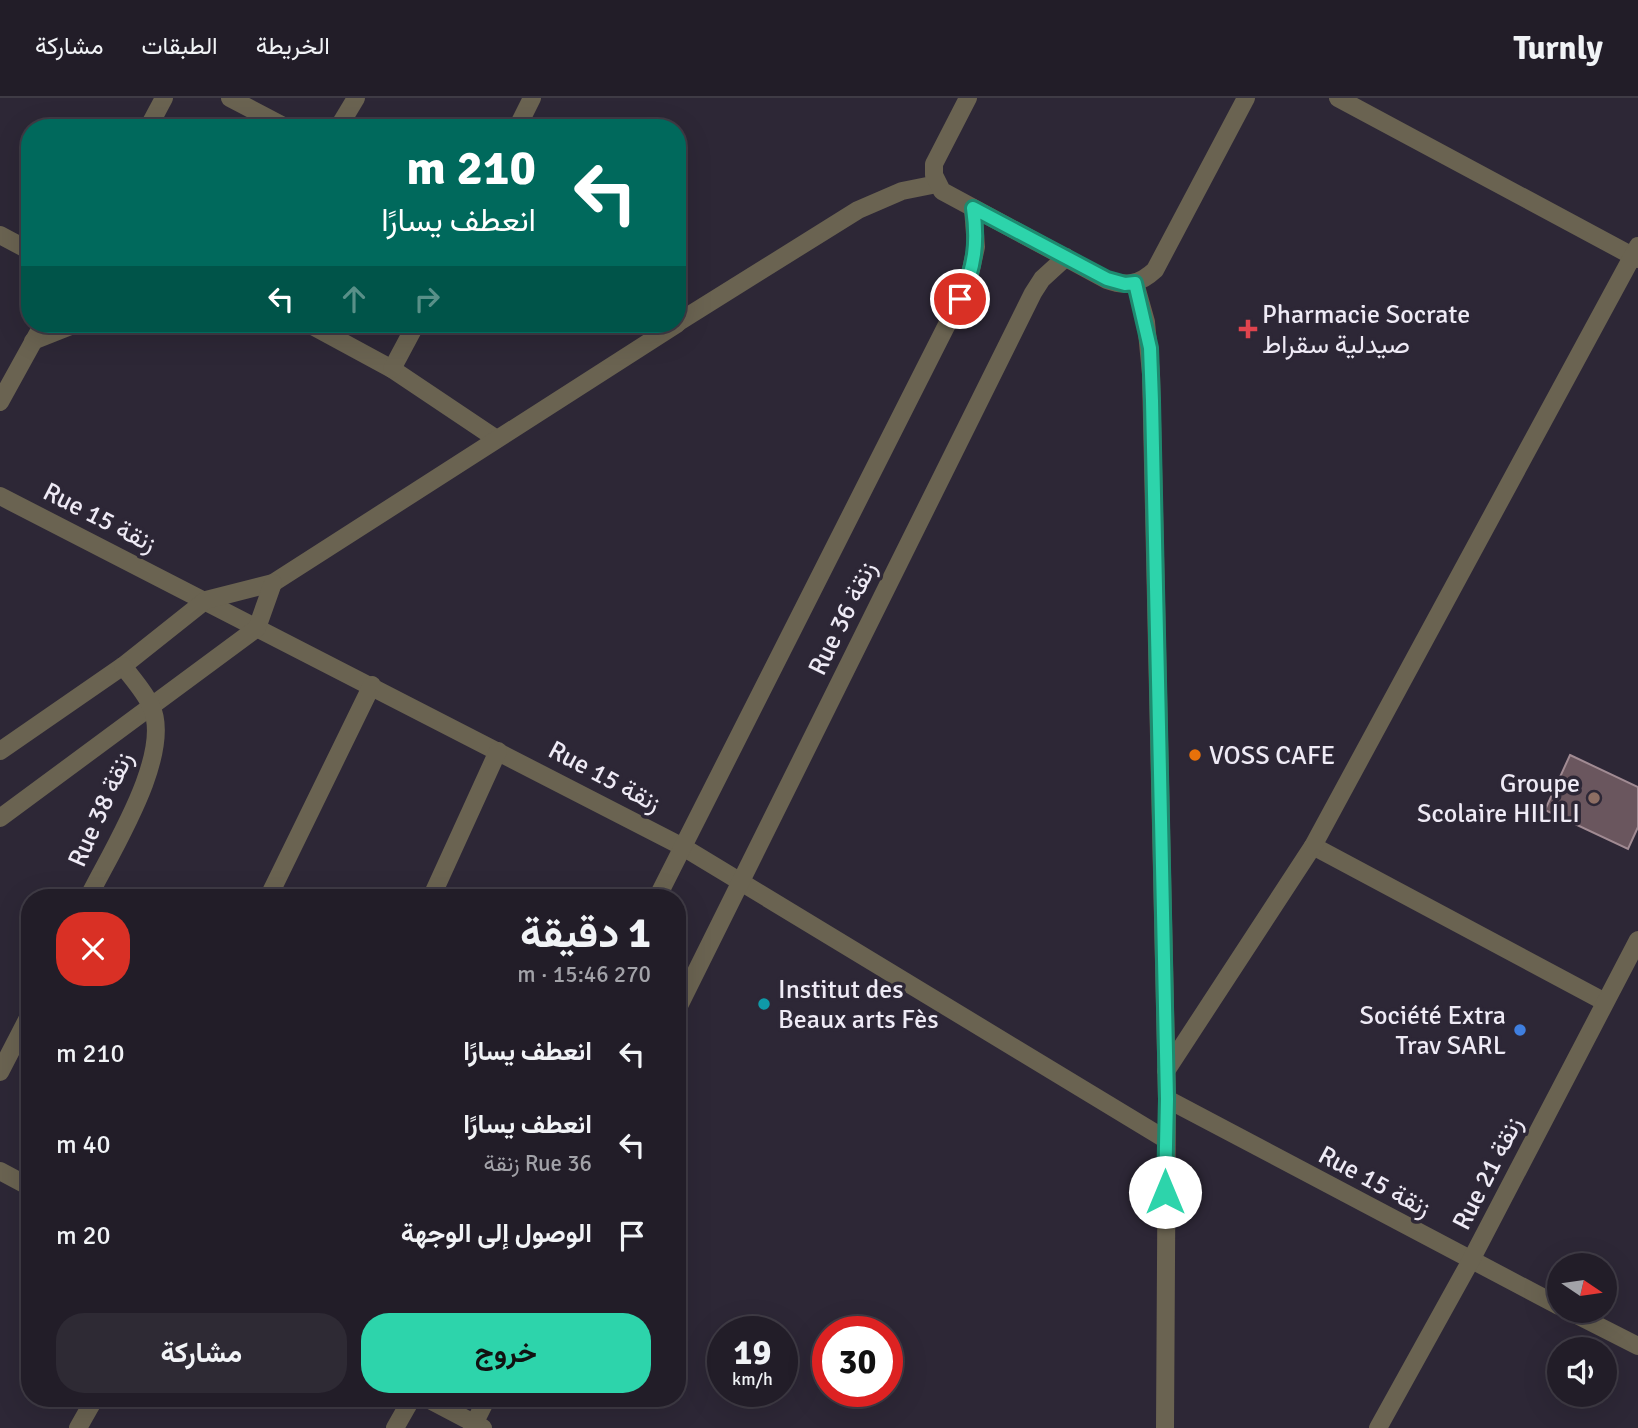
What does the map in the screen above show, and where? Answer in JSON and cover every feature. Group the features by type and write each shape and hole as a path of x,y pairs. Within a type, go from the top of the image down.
{"street":[{"path":"153,119 164,98"},
{"path":"230,98 270,119"},
{"path":"343,119 356,98"},
{"path":"522,119 532,98"},
{"path":"968,98 934,164 937,184 948,196 1107,279 1125,284 1135,283 1155,270 1246,98"},
{"path":"1166,1070 1313,846 1636,253 1338,98"},
{"path":"686,318 858,209 902,191 937,184"},
{"name":"Rue 36 زنقة","path":"662,889 968,283 976,247 973,208"},
{"path":"0,235 21,246"},
{"name":"Rue 36 زنقة","path":"686,992 1032,293 1042,279 1066,257"},
{"path":"1135,283 1146,323 1151,373 1167,1099 1165,1428"},
{"path":"1,399 38,333"},
{"path":"33,341 53,333"},
{"path":"326,333 392,369 495,438"},
{"path":"392,369 411,333"},
{"path":"0,751 123,666 206,600 272,583 663,333"},
{"name":"Rue 15 زنقة","path":"0,496 683,847 1165,1139"},
{"path":"0,818 257,628 272,583"},
{"name":"Rue 38 زنقة","path":"92,889 151,771 156,738 152,707 123,666"},
{"path":"272,889 372,685"},
{"path":"435,889 498,751"},
{"path":"1313,846 1605,1002"},
{"name":"Rue 21 زنقة","path":"1378,1428 1470,1262 1638,940"},
{"path":"0,1072 21,1031"},
{"name":"Rue 15 زنقة","path":"1167,1099 1470,1262 1547,1300"},
{"path":"0,1171 21,1182"},
{"path":"1593,1323 1638,1346"},
{"path":"78,1428 90,1407"},
{"path":"396,1428 407,1407"},
{"path":"442,1407 477,1426 484,1407"}],"building":[{"name":"Groupe Scolaire HILILI","path":"1570,755 1638,787 1638,827 1628,849 1545,810"}],"place":[{"name":"Pharmacie Socrate صيدلية سقراط","path":"1248,329"},
{"name":"VOSS CAFE","path":"1195,755"},
{"name":"Groupe Scolaire HILILI","path":"1594,798"},
{"name":"Institut des Beaux arts Fès","path":"764,1004"},
{"name":"Société Extra Trav SARL","path":"1520,1030"}],"route":[{"path":"960,299 968,283 976,247 973,208 1107,279 1116,283 1135,283 1146,323 1152,401 1167,1099 1165,1192"}]}
